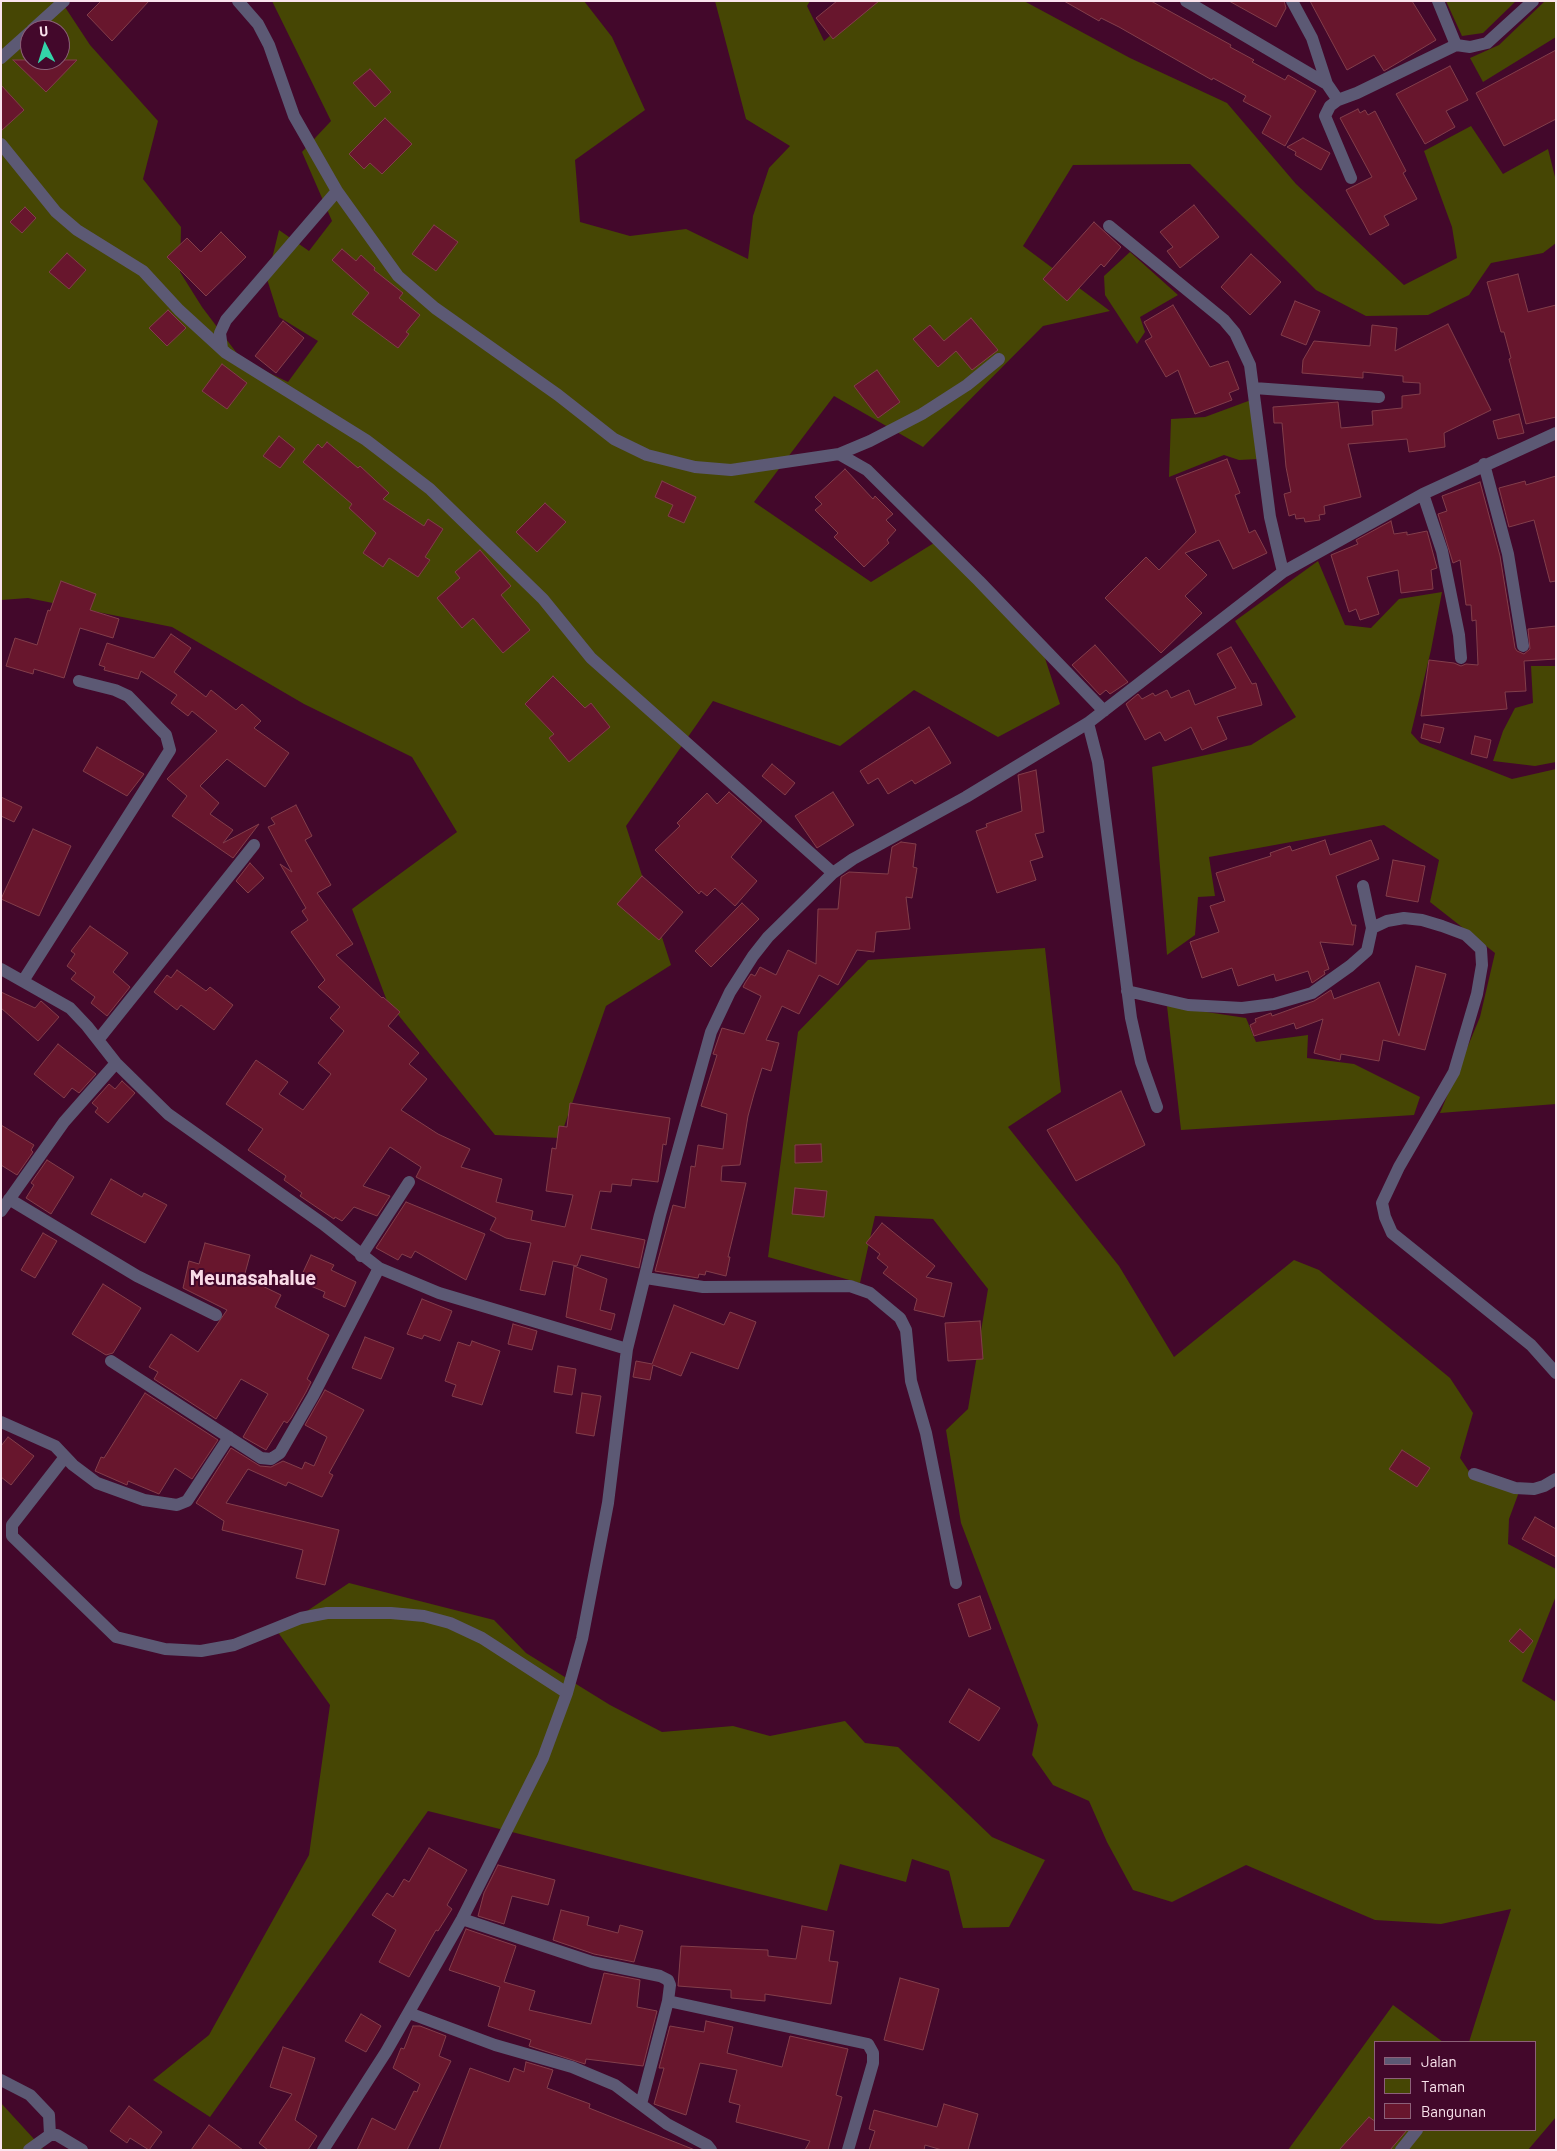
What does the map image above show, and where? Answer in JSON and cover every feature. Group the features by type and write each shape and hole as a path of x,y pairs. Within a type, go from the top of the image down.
{"street":[{"path":"43,20 64,1"},
{"path":"238,1 258,24 269,46 294,116 337,191 398,276 419,295 558,395 614,439 630,448 680,463 731,470 839,454 870,441 922,414 967,385 1000,359"},
{"path":"1186,1 1327,84"},
{"path":"1292,1 1312,38 1327,84 1338,100"},
{"path":"1438,1 1456,45"},
{"path":"1351,178 1325,116 1326,111 1338,100 1456,45 1470,47 1487,43 1533,1"},
{"path":"1,58 20,41"},
{"path":"1,144 56,212 77,230 143,271 179,310 231,357 366,440 423,483 543,599 591,658 833,873"},
{"path":"222,349 220,333 226,320 337,191"},
{"path":"1108,226 1224,320 1236,333 1250,365 1270,517 1283,572"},
{"path":"1254,388 1379,397"},
{"path":"323,2150 409,2013 462,1918 543,1758 567,1693 582,1639 608,1503 627,1349 660,1215 711,1032 730,992 753,956 768,937 833,873 853,859 966,797 1088,723 1283,572 1423,494 1484,464 1556,433"},
{"path":"839,454 867,470 972,574 1104,712"},
{"path":"1484,464 1508,554 1523,646"},
{"path":"1423,494 1442,551 1459,635 1461,658"},
{"path":"23,981 170,750 166,735 128,696 115,690 80,681"},
{"path":"1088,723 1098,762 1128,991 1141,1062 1156,1108"},
{"path":"98,1040 254,845"},
{"path":"1128,991 1188,1005 1242,1008 1274,1004 1312,993 1350,966 1367,951 1372,928 1363,886"},
{"path":"1372,928 1387,921 1404,918 1422,920 1442,926 1466,935 1481,949 1482,965 1477,994 1454,1072 1399,1167 1382,1203 1384,1217 1392,1232 1531,1345 1556,1373"},
{"path":"1,968 70,1008 116,1063 168,1114 323,1224 361,1256 379,1268 439,1293 627,1349"},
{"path":"1,1211 64,1122 116,1063"},
{"path":"361,1256 409,1182"},
{"path":"9,1199 137,1276 216,1315"},
{"path":"111,1361 261,1458 271,1459 280,1453 313,1396 379,1268"},
{"path":"646,1278 702,1287 850,1286 870,1293 900,1318 906,1330 910,1381 926,1433 956,1583"},
{"path":"1,1422 55,1446 65,1457 97,1483 144,1500 177,1505 187,1501 229,1438"},
{"path":"65,1457 12,1525 12,1536 116,1637 165,1649 201,1651 234,1645 301,1618 327,1613 391,1613 424,1616 450,1623 482,1638 567,1693"},
{"path":"1474,1474 1515,1488 1534,1489 1556,1479"},
{"path":"462,1918 592,1962 663,1977 670,1982 668,2001 641,2104"},
{"path":"668,2001 868,2044 873,2052 872,2064 848,2150"},
{"path":"409,2013 495,2045 572,2067 615,2085 668,2124 707,2145 711,2150"},
{"path":"1,2080 30,2095 49,2115 50,2135"},
{"path":"1401,2150 1416,2131"},
{"path":"29,2150 50,2135 63,2137 82,2150"}],"green space":[{"path":"1,1 63,1 63,4 90,45 158,121 143,179 181,227 180,272 202,307 242,360 288,382 318,341 279,317 267,279 279,230 309,251 332,221 302,152 331,121 272,1 584,1 612,37 645,110 575,160 580,222 630,236 686,229 748,259 753,216 769,168 790,146 746,119 715,1 810,1 807,6 824,41 870,1 1024,1 1130,58 1227,103 1296,184 1404,285 1457,258 1452,227 1424,151 1471,126 1503,174 1548,149 1556,181 1556,243 1543,253 1491,263 1469,295 1428,315 1366,316 1316,290 1190,164 1073,165 1023,246 1110,311 1043,326 923,447 834,396 754,502 871,582 934,543 1041,646 1060,704 998,737 914,690 840,746 713,701 626,826 671,965 606,1006 560,1138 495,1135 387,1001 352,909 457,832 412,757 304,704 172,627 28,598 1,600"},
{"path":"1446,1 1516,1 1483,33 1462,36"},
{"path":"1545,1 1556,1 1556,37 1483,82 1470,58 1499,45"},
{"path":"1130,252 1178,295 1140,317 1145,332 1137,344 1105,295 1104,276"},
{"path":"1251,400 1258,459 1239,460 1224,455 1169,477 1171,419 1205,417"},
{"path":"1318,561 1345,625 1371,628 1399,599 1442,592 1431,650 1411,733 1420,743 1512,779 1556,769 1556,1104 1440,1113 1480,1017 1495,953 1430,902 1439,860 1384,825 1209,857 1215,896 1198,897 1195,935 1167,955 1152,767 1251,745 1296,717 1235,621"},
{"path":"1531,666 1556,666 1556,762 1535,766 1493,761 1503,731 1515,708 1533,703"},
{"path":"1045,948 1061,1092 1008,1127 1119,1266 1174,1357 1294,1260 1319,1270 1450,1378 1473,1413 1460,1458 1475,1480 1519,1492 1509,1519 1508,1544 1556,1569 1556,1596 1522,1681 1556,1702 1556,2117 1528,2150 1288,2150 1393,2005 1442,2041 1374,2041 1374,2131 1537,2131 1537,2041 1469,2041 1511,1909 1441,1924 1375,1920 1246,1865 1172,1902 1133,1890 1107,1842 1089,1801 1053,1785 1032,1755 1038,1725 961,1523 946,1430 968,1409 988,1289 933,1219 875,1216 860,1283 768,1257 798,1032 868,960"},
{"path":"1167,1006 1246,1018 1256,1042 1308,1035 1307,1058 1354,1064 1420,1097 1414,1115 1181,1130"},
{"path":"349,1583 494,1620 526,1653 610,1705 662,1732 733,1726 770,1736 845,1721 865,1743 898,1747 992,1837 1045,1860 1009,1927 963,1928 949,1871 912,1859 906,1882 840,1864 827,1911 428,1811 210,2117 153,2080 209,2035 309,1855 330,1705 277,1631"},
{"path":"1,2103 44,2150 1,2150"}],"building":[{"path":"101,1 149,1 112,41 87,15"},
{"path":"837,1 879,1 833,39 816,18"},
{"path":"1064,1 1151,1 1231,45 1230,47 1254,60 1252,62 1285,80 1288,75 1316,91 1285,146 1262,133 1271,116 1243,101 1246,96 1213,78 1212,80 1119,27 1101,18 1099,21"},
{"path":"1229,1 1284,1 1286,8 1276,27"},
{"path":"1310,1 1412,1 1436,40 1384,71 1374,55 1347,70"},
{"path":"1556,50 1556,119 1504,146 1476,93"},
{"path":"13,60 20,60 20,67"},
{"path":"70,60 77,60 70,67"},
{"path":"1450,66 1468,100 1446,111 1455,127 1425,144 1396,94"},
{"path":"370,69 391,92 375,107 353,83"},
{"path":"23,70 67,70 46,92"},
{"path":"1,85 24,110 1,131"},
{"path":"1358,109 1360,113 1365,110 1368,115 1375,111 1406,171 1403,173 1417,199 1384,216 1389,225 1370,235 1346,190 1372,177 1340,118"},
{"path":"385,118 412,144 382,174 370,163 364,169 349,154"},
{"path":"1303,138 1330,153 1321,170 1295,155 1296,152 1287,147"},
{"path":"1194,205 1219,237 1180,268 1167,251 1173,247 1160,232"},
{"path":"25,207 36,218 22,233 10,222"},
{"path":"1094,222 1121,247 1104,267 1101,264 1067,301 1043,279"},
{"path":"434,225 458,242 436,271 412,254"},
{"path":"221,232 246,257 206,296 167,257 187,238 201,252"},
{"path":"342,249 356,261 361,255 375,268 374,270 403,293 399,298 420,315 406,332 409,334 398,348 352,314 369,293 332,260"},
{"path":"67,253 86,270 69,289 49,272"},
{"path":"1251,254 1281,282 1250,315 1221,287"},
{"path":"1518,274 1528,312 1556,305 1556,417 1526,424 1504,332 1501,332 1487,282"},
{"path":"1295,301 1320,311 1306,345 1281,335"},
{"path":"1173,305 1210,367 1228,361 1239,389 1229,393 1232,400 1195,414 1178,370 1166,377 1145,341 1152,337 1144,322"},
{"path":"168,310 186,328 167,346 149,328"},
{"path":"971,318 998,350 972,370 956,351 938,367 913,339 930,325 944,341"},
{"path":"283,321 304,338 276,373 255,356"},
{"path":"1448,324 1491,410 1444,433 1445,447 1409,452 1407,439 1348,444 1361,497 1324,506 1325,514 1319,515 1320,520 1305,522 1304,518 1296,519 1295,514 1289,516 1284,494 1291,492 1286,467 1282,423 1274,423 1273,407 1338,402 1341,428 1373,425 1372,411 1402,408 1402,396 1420,394 1420,383 1403,382 1403,376 1363,372 1363,378 1302,373 1303,360 1314,341 1370,346 1372,325 1397,328 1395,351"},
{"path":"222,364 247,383 227,409 202,391"},
{"path":"877,370 900,402 878,418 854,386"},
{"path":"1519,414 1524,433 1498,439 1493,421"},
{"path":"279,436 295,449 280,468 263,456"},
{"path":"327,442 358,468 360,466 389,493 383,499 424,526 428,519 443,529 425,557 430,560 418,577 389,558 383,567 363,553 376,533 349,508 352,504 303,462 318,444 322,448"},
{"path":"1227,459 1240,493 1235,495 1249,533 1255,530 1267,553 1233,569 1219,540 1185,553 1207,575 1185,596 1202,613 1161,653 1105,598 1146,557 1159,570 1196,532 1176,478"},
{"path":"845,469 873,499 875,496 893,514 886,520 896,530 887,540 889,543 864,567 834,537 838,533 815,510 822,504 815,497"},
{"path":"1556,476 1556,581 1550,582 1534,520 1509,527 1499,488 1525,481 1526,485"},
{"path":"662,481 696,497 684,523 668,516 673,505 655,497"},
{"path":"1480,482 1500,556 1515,648 1524,654 1530,649 1528,629 1556,626 1556,659 1524,661 1526,691 1505,692 1507,709 1421,716 1429,660 1454,663 1461,666 1466,664 1478,665 1476,620 1472,621 1471,605 1466,605 1460,560 1453,563 1438,514 1447,511 1442,496"},
{"path":"545,503 566,522 537,552 516,532"},
{"path":"1391,521 1394,534 1407,532 1407,535 1427,531 1437,568 1431,570 1433,589 1401,593 1398,570 1367,577 1379,614 1360,620 1356,609 1349,612 1331,555 1358,544 1356,540"},
{"path":"480,550 511,586 501,595 530,630 503,653 473,618 462,628 437,598 460,578 455,572"},
{"path":"61,581 96,594 90,610 119,619 113,638 80,628 64,678 34,669 33,674 6,666 15,638 37,645 48,610 50,611"},
{"path":"171,634 191,648 174,672 206,697 211,690 236,710 242,704 261,721 254,728 289,753 265,787 227,759 200,786 219,803 210,814 233,830 223,843 259,824 233,858 172,816 187,796 167,779 217,731 192,711 188,716 171,703 177,695 141,671 138,679 104,670 105,667 99,665 107,643 154,658"},
{"path":"1095,645 1128,682 1110,694 1106,690 1100,695 1072,665"},
{"path":"1231,647 1252,684 1256,683 1262,705 1217,717 1227,739 1202,750 1191,727 1165,741 1160,732 1145,740 1126,704 1138,694 1142,699 1153,693 1155,696 1167,690 1171,698 1189,690 1195,705 1236,688 1217,654"},
{"path":"553,676 585,708 591,703 610,727 569,762 549,738 554,734 525,704"},
{"path":"1424,724 1444,728 1440,743 1421,738"},
{"path":"929,727 951,763 915,784 912,780 888,794 878,778 868,784 860,771"},
{"path":"1475,736 1491,740 1487,758 1471,754"},
{"path":"97,747 144,774 127,796 83,771"},
{"path":"772,764 795,783 785,795 762,776"},
{"path":"1036,770 1044,832 1035,834 1043,857 1030,861 1036,880 997,893 976,831 987,827 986,824 1022,811 1018,775"},
{"path":"729,792 762,821 731,857 757,881 735,906 715,888 707,896 701,891 699,894 655,850 680,826 677,823 707,793 717,804"},
{"path":"833,792 854,825 817,848 795,816"},
{"path":"1,797 22,807 14,822 1,816"},
{"path":"296,805 312,836 305,840 331,885 317,893 353,944 336,955 382,998 400,1012 388,1026 419,1053 409,1064 427,1079 401,1110 438,1134 470,1149 461,1167 502,1179 496,1202 533,1211 531,1220 565,1227 573,1195 546,1191 552,1148 556,1149 559,1126 567,1127 570,1103 670,1118 666,1145 663,1144 658,1182 632,1179 631,1186 612,1184 611,1192 600,1191 591,1229 645,1240 639,1268 581,1255 577,1266 553,1261 545,1295 520,1290 531,1243 506,1238 490,1230 496,1218 416,1177 421,1167 390,1147 363,1186 390,1196 377,1216 354,1207 342,1221 335,1217 334,1219 300,1196 302,1193 284,1180 286,1176 248,1150 263,1129 226,1104 256,1060 288,1082 279,1094 303,1110 331,1074 318,1063 344,1031 330,1018 340,1007 318,987 325,980 291,932 308,920 302,911 306,908 280,864 292,872 268,827 275,824 271,818"},
{"path":"33,829 71,846 39,916 1,899"},
{"path":"1325,840 1330,855 1371,840 1379,859 1336,876 1352,925 1356,925 1353,945 1320,942 1329,969 1324,971 1325,974 1312,983 1308,971 1276,981 1274,974 1238,986 1232,968 1202,978 1190,942 1219,932 1210,906 1225,901 1216,873 1271,856 1270,853 1290,846 1292,851"},
{"path":"901,842 916,844 913,867 917,868 912,898 906,897 910,929 876,932 874,952 857,950 838,985 819,975 799,1014 782,1006 766,1040 779,1043 771,1071 762,1068 748,1116 740,1165 722,1166 721,1181 746,1183 728,1257 730,1257 726,1276 706,1271 705,1275 699,1274 698,1278 655,1271 673,1205 685,1208 691,1166 695,1167 698,1145 723,1149 727,1114 701,1106 717,1055 713,1054 722,1028 744,1034 761,996 743,987 745,983 751,974 755,976 760,967 776,975 788,950 816,964 818,909 838,909 841,877 849,872 888,874 892,847"},
{"path":"1393,860 1425,866 1418,902 1386,896"},
{"path":"250,863 264,878 248,893 236,881"},
{"path":"642,876 683,912 659,940 617,904"},
{"path":"742,903 759,919 711,967 695,951"},
{"path":"90,926 128,953 113,972 130,987 107,1016 91,1003 95,997 71,979 76,973 67,966 75,954 71,951"},
{"path":"1416,966 1446,974 1425,1050 1383,1040 1379,1061 1341,1054 1340,1060 1314,1053 1323,1019 1296,1029 1294,1023 1254,1036 1250,1025 1256,1022 1255,1019 1271,1013 1272,1016 1314,1001 1331,990 1334,999 1379,982 1399,1036"},
{"path":"177,970 206,991 210,987 233,1005 214,1030 181,1005 177,1010 154,992 167,975 171,978"},
{"path":"1,992 35,1008 41,1001 59,1017 38,1041 1,1008"},
{"path":"58,1044 96,1074 79,1093 72,1088 64,1098 34,1074"},
{"path":"122,1081 135,1093 108,1123 95,1112 98,1108 92,1103 109,1084 115,1089"},
{"path":"1121,1091 1145,1145 1076,1181 1047,1130"},
{"path":"1,1125 34,1145 31,1150 33,1152 17,1175 1,1165"},
{"path":"821,1144 822,1162 795,1163 795,1145"},
{"path":"47,1160 74,1177 51,1214 26,1198 34,1185 31,1183"},
{"path":"111,1179 142,1197 144,1193 167,1205 145,1243 91,1214"},
{"path":"795,1188 827,1191 824,1217 792,1214"},
{"path":"406,1202 485,1234 466,1280 415,1251 411,1258 402,1254 398,1260 376,1248"},
{"path":"882,1223 935,1266 926,1277 952,1283 944,1317 914,1310 917,1299 883,1273 888,1267 877,1258 880,1254 866,1243"},
{"path":"43,1233 57,1241 35,1278 21,1270"},
{"path":"205,1243 250,1255 244,1277 281,1295 275,1307 329,1335 307,1379 311,1382 306,1392 291,1418 287,1423 284,1421 266,1450 243,1437 268,1394 241,1379 216,1419 154,1379 158,1372 149,1367 171,1334 198,1352 227,1310 183,1288 189,1261 199,1264"},
{"path":"311,1255 334,1265 331,1270 356,1282 345,1307 323,1297 325,1292 299,1281"},
{"path":"574,1266 607,1279 600,1310 615,1314 611,1330 566,1317"},
{"path":"103,1284 141,1308 113,1353 106,1355 72,1334"},
{"path":"422,1299 452,1311 440,1341 424,1335 422,1339 407,1334"},
{"path":"674,1305 724,1325 730,1312 756,1322 738,1369 691,1352 681,1376 653,1365 650,1380 633,1377 636,1361 652,1364"},
{"path":"980,1321 983,1359 948,1361 945,1323"},
{"path":"513,1324 537,1331 532,1350 508,1344"},
{"path":"365,1337 394,1348 381,1379 352,1368"},
{"path":"472,1341 500,1351 482,1405 452,1396 456,1385 445,1381 458,1342 470,1346"},
{"path":"558,1366 576,1369 572,1395 554,1392"},
{"path":"325,1390 364,1410 329,1473 333,1475 322,1497 288,1482 286,1486 248,1469 226,1503 339,1530 325,1585 296,1578 303,1550 222,1530 224,1521 196,1503 231,1448 260,1466 271,1467 283,1461 302,1469 305,1462 314,1466 327,1437 305,1425"},
{"path":"145,1393 218,1440 192,1479 175,1468 159,1494 128,1481 127,1485 95,1471 101,1457 104,1458"},
{"path":"582,1393 601,1396 594,1436 576,1433"},
{"path":"8,1437 34,1456 11,1485 1,1477 1,1446"},
{"path":"1402,1450 1430,1468 1417,1487 1389,1469"},
{"path":"1535,1517 1556,1529 1556,1557 1522,1539"},
{"path":"980,1596 991,1629 969,1637 958,1604"},
{"path":"1520,1629 1533,1641 1523,1653 1509,1641"},
{"path":"969,1689 1000,1708 979,1741 949,1722"},
{"path":"429,1848 467,1870 447,1905 452,1909 438,1931 436,1930 409,1977 379,1962 396,1930 372,1915 387,1893 393,1897 404,1879 409,1882"},
{"path":"498,1865 555,1880 548,1905 512,1896 504,1924 478,1916 484,1893"},
{"path":"561,1910 589,1917 587,1925 618,1933 620,1925 643,1931 634,1962 594,1954 553,1940"},
{"path":"802,1926 834,1931 829,1961 838,1962 831,2004 765,1994 765,2001 731,1998 731,1990 678,1986 681,1946 768,1950 768,1956 796,1959"},
{"path":"466,1929 516,1946 504,1982 535,1991 529,2010 591,2024 604,1973 640,1980 637,2007 657,2011 643,2066 586,2059 585,2064 529,2046 531,2040 488,2026 500,1987 449,1970"},
{"path":"900,1978 939,1989 923,2050 884,2040"},
{"path":"361,2014 381,2026 366,2052 345,2041"},
{"path":"706,2021 733,2027 727,2053 782,2067 790,2036 848,2049 836,2095 842,2097 828,2150 805,2150 810,2141 736,2122 740,2105 729,2102 737,2070 700,2063 686,2115 654,2104 664,2068 659,2068 670,2026 704,2032"},
{"path":"413,2026 420,2026 446,2036 439,2056 451,2061 407,2150 357,2150 372,2118 395,2130 414,2091 417,2092 420,2084 393,2068 401,2048 404,2049"},
{"path":"283,2047 315,2058 295,2120 317,2136 308,2150 268,2150 259,2143 292,2094 270,2087"},
{"path":"526,2062 553,2070 547,2088 590,2104 589,2108 695,2150 439,2150 470,2068 509,2082 514,2068 524,2072"},
{"path":"944,2104 978,2114 968,2150 942,2150 925,2145 924,2150 869,2150 875,2131 869,2129 874,2110 937,2127"},
{"path":"129,2106 162,2132 149,2150 130,2138 127,2143 110,2131"},
{"path":"1369,2117 1374,2121 1374,2131 1406,2131 1390,2150 1339,2150"},
{"path":"209,2125 243,2150 191,2150"}],"district":[{"name":"Meunasahalue","path":"253,1278"}]}
